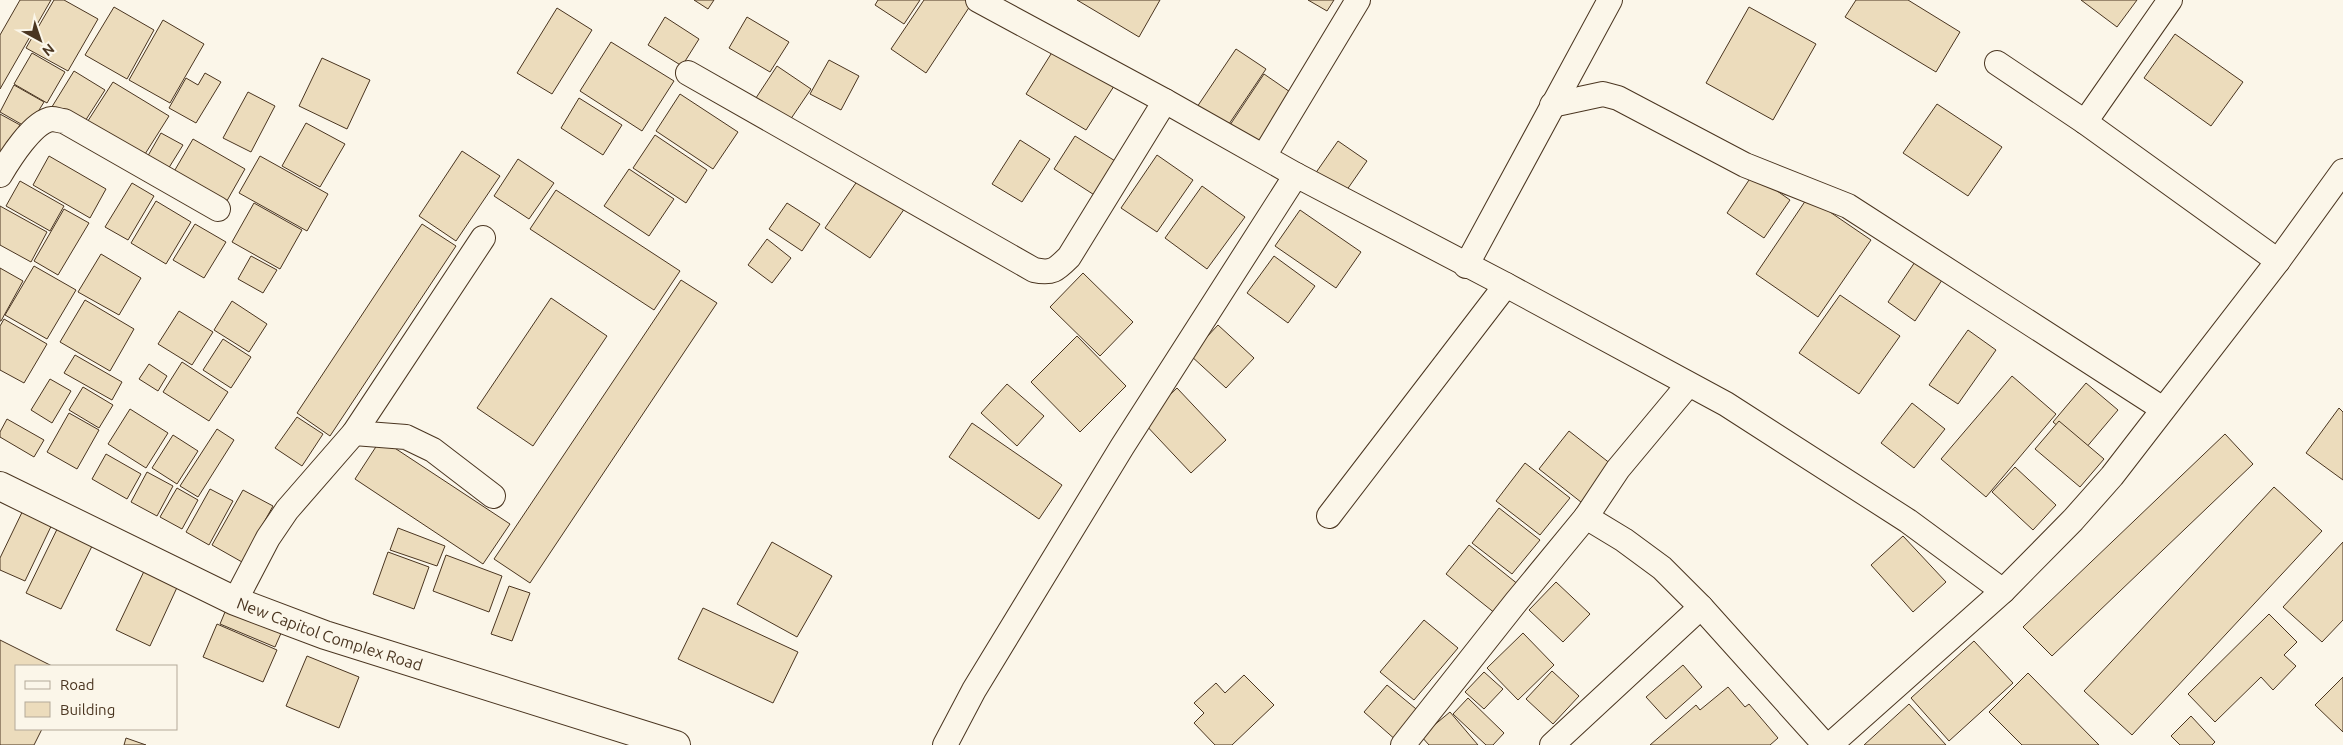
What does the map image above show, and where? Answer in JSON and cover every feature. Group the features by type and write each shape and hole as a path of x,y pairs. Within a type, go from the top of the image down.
{"main road":[{"name":"New Capitol Complex Road","path":"0,486 235,601 325,634 676,745"}],"street":[{"path":"978,0 1165,101 1296,175 1466,266 1506,285 1726,404 1908,521 2003,591"},
{"path":"1264,156 1358,0"},
{"path":"1466,266 1610,0"},
{"path":"2085,122 2170,0"},
{"path":"1997,63 2085,122 2278,261"},
{"path":"688,73 1034,270 1047,273 1059,268 1068,257 1165,101"},
{"path":"1552,105 1603,94 1618,98 1745,165 1848,206 2162,409"},
{"path":"2,169 27,136 39,125 51,119 64,121 218,209"},
{"path":"1830,745 2003,591 2080,513 2112,476 2278,261 2343,171"},
{"path":"945,745 974,690 1127,439 1296,175"},
{"path":"235,601 268,538 287,510 354,433 483,238"},
{"path":"1329,516 1506,285"},
{"path":"1403,745 1586,517 1618,469 1688,385"},
{"path":"354,433 406,437 433,450 492,496"},
{"path":"1586,517 1624,540 1662,568 1826,745"},
{"path":"1552,745 1700,608"}],"building":[{"path":"20,0 51,0 0,89 0,35"},
{"path":"54,0 64,0 98,19 68,71 26,48"},
{"path":"694,0 714,0 708,9"},
{"path":"878,0 920,0 904,24 875,5"},
{"path":"924,0 968,0 972,3 926,73 891,49"},
{"path":"1077,0 1160,0 1139,37"},
{"path":"1308,0 1334,0 1327,11"},
{"path":"1856,0 1908,0 1960,32 1936,72 1845,17"},
{"path":"2081,0 2137,0 2117,27"},
{"path":"114,7 154,30 127,79 85,55"},
{"path":"1749,7 1816,44 1773,120 1706,83"},
{"path":"557,8 592,30 552,94 517,73"},
{"path":"665,17 699,39 682,66 648,45"},
{"path":"747,17 789,42 770,72 729,48"},
{"path":"163,20 204,44 170,103 129,80"},
{"path":"2175,34 2243,82 2211,126 2144,78"},
{"path":"611,42 674,81 642,131 580,91"},
{"path":"1056,46 1116,83 1086,130 1026,94"},
{"path":"1236,49 1266,69 1227,127 1197,107"},
{"path":"32,53 65,72 47,103 14,84"},
{"path":"322,58 370,80 347,129 299,106"},
{"path":"829,60 859,76 841,110 810,94"},
{"path":"777,66 811,89 786,126 752,104"},
{"path":"74,71 105,90 80,129 50,110"},
{"path":"205,73 221,82 196,123 169,108 186,78 198,85"},
{"path":"1264,74 1293,94 1260,144 1230,125"},
{"path":"113,82 169,116 140,162 84,127"},
{"path":"14,85 44,102 28,128 0,112"},
{"path":"248,92 275,106 251,152 223,138"},
{"path":"680,94 738,132 713,169 656,131"},
{"path":"579,98 622,125 603,155 561,128"},
{"path":"1937,104 2002,147 1968,196 1903,153"},
{"path":"0,114 20,125 0,160"},
{"path":"306,123 345,144 320,187 282,166"},
{"path":"161,133 183,145 165,174 145,161"},
{"path":"655,135 707,170 686,203 633,168"},
{"path":"1075,136 1120,164 1099,198 1054,169"},
{"path":"193,139 245,169 224,206 172,175"},
{"path":"1020,140 1050,159 1022,202 992,184"},
{"path":"1338,141 1367,161 1344,194 1315,174"},
{"path":"462,151 500,176 456,241 419,216"},
{"path":"1157,155 1193,180 1157,232 1121,208"},
{"path":"49,156 106,189 90,218 33,185"},
{"path":"260,156 328,194 307,231 239,193"},
{"path":"518,159 554,183 529,219 494,196"},
{"path":"629,169 674,199 649,236 604,206"},
{"path":"1753,174 1790,200 1764,238 1727,213"},
{"path":"860,177 905,208 870,258 825,228"},
{"path":"20,181 64,206 50,231 6,206"},
{"path":"132,183 154,196 128,240 105,227"},
{"path":"1202,186 1245,217 1207,269 1165,238"},
{"path":"556,190 680,271 654,310 530,229"},
{"path":"1808,197 1871,240 1818,317 1756,274"},
{"path":"156,201 191,222 166,264 131,243"},
{"path":"254,203 302,230 280,269 232,242"},
{"path":"787,203 820,224 802,251 769,229"},
{"path":"0,206 47,232 31,262 0,245"},
{"path":"64,209 89,223 58,275 34,261"},
{"path":"1300,210 1361,252 1336,288 1275,246"},
{"path":"195,224 226,242 204,278 173,260"},
{"path":"422,224 456,246 330,436 297,413"},
{"path":"767,239 791,258 772,283 748,265"},
{"path":"101,254 141,278 119,315 78,292"},
{"path":"251,256 277,270 263,293 238,279"},
{"path":"1274,256 1315,286 1288,323 1247,293"},
{"path":"1917,259 1944,277 1915,321 1888,302"},
{"path":"34,266 76,290 47,339 5,315"},
{"path":"0,268 23,281 1,321 0,321"},
{"path":"1083,273 1133,322 1100,356 1050,307"},
{"path":"681,280 717,303 530,583 494,559"},
{"path":"1840,295 1900,336 1859,394 1799,353"},
{"path":"551,298 607,336 533,446 477,408"},
{"path":"85,300 134,329 110,371 60,342"},
{"path":"232,301 267,324 249,352 214,330"},
{"path":"179,311 213,332 192,365 158,344"},
{"path":"4,319 47,344 24,383 0,370 0,326"},
{"path":"1218,325 1254,358 1226,388 1190,355"},
{"path":"1968,330 1996,350 1958,404 1929,385"},
{"path":"1077,336 1126,386 1080,432 1031,382"},
{"path":"223,339 251,357 231,388 203,370"},
{"path":"75,355 122,382 112,400 64,373"},
{"path":"182,362 228,392 209,421 163,392"},
{"path":"149,364 167,376 158,391 139,379"},
{"path":"2012,376 2056,414 1986,497 1941,459"},
{"path":"50,379 71,391 52,423 31,410"},
{"path":"2086,383 2118,410 2085,449 2053,422"},
{"path":"1007,384 1044,416 1017,446 981,413"},
{"path":"83,387 113,405 99,428 69,410"},
{"path":"1177,388 1226,440 1191,473 1142,421"},
{"path":"1912,403 1945,429 1914,468 1881,443"},
{"path":"2339,408 2343,412 2343,480 2306,453"},
{"path":"130,409 168,433 146,468 108,444"},
{"path":"69,413 99,430 77,469 47,452"},
{"path":"297,417 323,434 302,466 275,448"},
{"path":"7,419 44,440 34,457 0,437 0,432"},
{"path":"2059,421 2104,459 2080,487 2035,449"},
{"path":"972,423 1062,485 1039,519 949,457"},
{"path":"217,429 234,440 198,497 180,486"},
{"path":"1569,431 1616,468 1586,506 1539,469"},
{"path":"2225,434 2253,464 2052,656 2023,627"},
{"path":"173,435 198,451 177,484 152,468"},
{"path":"381,439 510,524 483,564 355,479"},
{"path":"106,454 141,474 127,499 92,479"},
{"path":"1525,463 1570,498 1540,535 1496,501"},
{"path":"2015,467 2056,505 2033,530 1992,492"},
{"path":"147,472 173,486 157,516 131,502"},
{"path":"2274,487 2322,531 2132,735 2084,691"},
{"path":"177,488 198,500 182,529 160,517"},
{"path":"210,489 233,501 209,545 186,532"},
{"path":"243,490 273,506 242,562 212,545"},
{"path":"27,502 56,516 25,581 0,570 0,558"},
{"path":"1499,508 1540,540 1512,574 1472,543"},
{"path":"62,519 97,536 61,609 26,593"},
{"path":"398,528 445,546 437,566 390,550"},
{"path":"1903,536 1946,582 1913,612 1871,565"},
{"path":"772,542 832,576 797,637 737,604"},
{"path":"2343,542 2343,620 2322,642 2283,607"},
{"path":"1469,545 1524,589 1501,618 1446,574"},
{"path":"388,552 429,567 414,609 373,594"},
{"path":"446,555 502,576 489,612 433,591"},
{"path":"147,565 180,581 150,646 116,630"},
{"path":"1556,582 1590,614 1563,642 1529,610"},
{"path":"509,586 530,593 512,641 491,634"},
{"path":"230,600 285,624 275,647 220,624"},
{"path":"703,608 798,652 773,703 678,659"},
{"path":"2269,614 2297,642 2284,655 2296,666 2273,690 2261,677 2215,722 2188,694"},
{"path":"1424,620 1458,648 1414,700 1380,672"},
{"path":"217,624 277,650 263,682 203,657"},
{"path":"1523,633 1554,665 1518,700 1487,668"},
{"path":"0,640 50,665 15,665 15,730 42,730 34,745 0,745"},
{"path":"1974,641 2013,683 1949,741 1911,698"},
{"path":"307,656 359,677 339,728 286,706"},
{"path":"1683,665 1702,687 1666,719 1646,697"},
{"path":"1552,671 1579,696 1553,724 1526,699"},
{"path":"1484,672 1503,689 1484,709 1465,692"},
{"path":"2028,673 2099,745 2022,745 1989,712"},
{"path":"1244,675 1274,705 1232,745 1215,745 1194,723 1204,713 1194,703 1216,683 1225,693"},
{"path":"2343,677 2343,732 2315,705"},
{"path":"1387,685 1421,713 1397,741 1364,712"},
{"path":"1728,687 1745,707 1749,704 1778,738 1770,745 1650,745 1696,705 1700,710"},
{"path":"1468,698 1504,733 1493,745 1486,745 1453,714"},
{"path":"1909,704 1946,745 1864,745"},
{"path":"1450,712 1478,745 1429,745 1421,736"},
{"path":"2191,716 2215,742 2212,745 2180,745 2171,736"},
{"path":"126,738 146,745 124,745"}]}
